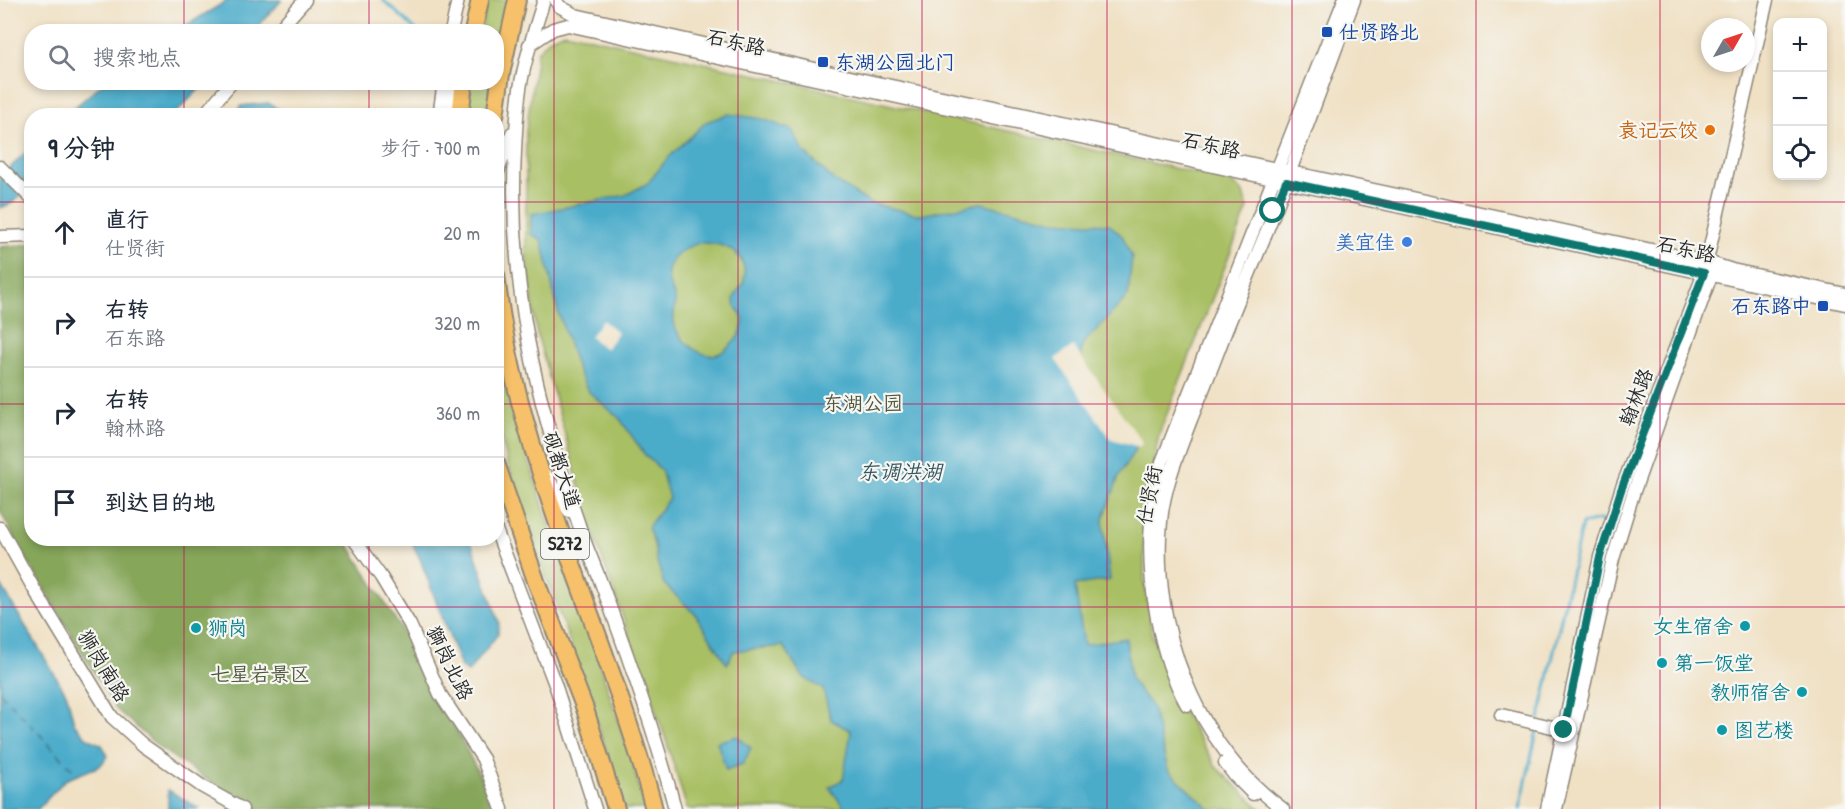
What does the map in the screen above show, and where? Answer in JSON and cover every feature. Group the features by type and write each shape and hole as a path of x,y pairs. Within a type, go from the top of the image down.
{"main road":[{"path":"475,24 480,0"},
{"path":"504,60 517,0"},
{"path":"461,108 463,90"},
{"path":"496,108 499,90"},
{"name":"砚都大道","path":"504,327 513,376 534,455 628,724 654,809"},
{"name":"S272","path":"504,488 585,709 616,809"}],"street":[{"path":"284,24 305,0"},
{"path":"453,24 458,0"},
{"path":"544,0 529,45 520,85 517,117 513,188 514,248 520,296 529,349 559,463 579,527 642,696 675,809"},
{"path":"529,45 552,29 571,20 556,0"},
{"path":"1281,175 1344,0"},
{"path":"1269,809 1235,776 1206,738 1185,701 1167,656 1156,613 1150,560 1151,520 1162,462 1354,0"},
{"name":"翰林路","path":"1710,268 1767,0"},
{"name":"翰林路","path":"1547,809 1613,560 1633,494 1710,268 1774,0"},
{"name":"石东路","path":"571,20 868,81 1281,175 1710,268 1845,303"},
{"path":"210,108 225,90"},
{"path":"442,108 443,90"},
{"path":"445,108 455,90"},
{"path":"504,154 517,117"},
{"path":"1,169 24,192"},
{"name":"仕贤街","path":"1281,175 1173,467 1161,520 1160,570 1169,631 1193,698 1213,733 1240,770 1283,809"},
{"path":"0,237 24,236"},
{"name":"石东路","path":"1710,268 1732,270 1845,294"},
{"path":"534,455 579,527"},
{"path":"504,501 512,513"},
{"name":"狮岗南路","path":"0,528 34,589 112,717 143,745 194,781 242,809"},
{"name":"獅岗北路","path":"359,546 410,625 440,694 483,759 502,809"},
{"path":"502,546 556,687 595,809"},
{"path":"1501,715 1569,731"},
{"name":"翰林路","path":"1556,809 1569,731"}],"green space":[{"path":"488,0 509,0 504,24 482,24"},
{"name":"东调洪湖","path":"565,32 1227,180 1242,191 1248,208 1159,434 1144,516 1144,578 1152,634 1175,698 1217,768 1261,809 687,809 665,737 588,518 536,330 526,251 526,131 537,52 550,38"},
{"path":"470,90 491,90 490,108 469,108"},
{"name":"七星岩景区","path":"24,245 24,546 349,546 420,659 483,782 493,809 258,809 221,789 161,749 116,709 0,511 0,247"},
{"path":"504,361 528,458 554,539 592,641 645,809 624,809 573,651 504,448"}],"water":[{"path":"228,0 282,0 260,24 189,24"},
{"path":"95,90 198,90 181,108 74,108"},
{"path":"268,103 276,108 240,108 241,106"},
{"name":"东调洪湖","path":"728,114 763,119 792,130 804,152 836,182 870,203 921,215 981,203 1054,221 1109,224 1123,237 1132,257 1128,296 1082,345 1080,360 1139,443 1119,476 1103,520 1110,580 1075,585 1084,645 1126,638 1131,679 1152,707 1168,770 1210,809 845,809 829,787 843,780 851,731 831,720 823,689 803,677 783,646 734,651 727,664 695,614 664,584 648,527 669,498 661,470 645,455 620,419 588,391 577,369 558,312 542,240 531,234 531,214 626,195 648,183 667,159 706,122","holes":["699,243 708,243 732,250 738,255 744,270 744,280 734,300 743,320 743,326 728,348 712,355 699,352 687,344 678,333 674,321 675,299 668,276 669,266 679,253"]},
{"path":"24,154 24,192 12,203 0,208 0,178"},
{"path":"414,546 472,546 499,622 498,634 468,672 461,667"},
{"path":"0,584 67,695 74,723 86,737 102,745 108,756 100,766 65,780 38,809 0,809"},
{"path":"737,736 751,748 743,764 726,770 717,742"},
{"path":"168,790 200,809 168,809"}],"pier":[{"path":"602,320 618,332 606,349 590,337"},
{"path":"1073,346 1142,442 1140,447 1111,439 1055,359"}],"waterway":[{"path":"383,0 409,24"},
{"path":"1539,719 1582,524 1599,520 1606,522"},
{"path":"1520,809 1538,726"}],"ferry route":[{"path":"0,692 75,772"}],"place":[{"name":"仕贤路北","path":"1327,32"},
{"name":"东湖公园北门","path":"823,62"},
{"name":"袁记云饺","path":"1710,130"},
{"name":"美宜佳","path":"1407,242"},
{"name":"石东路中","path":"1823,306"},
{"name":"女生宿舍","path":"1745,626"},
{"name":"狮岗","path":"196,628"},
{"name":"第一饭堂","path":"1662,663"},
{"name":"教师宿舍","path":"1802,692"},
{"name":"图艺楼","path":"1722,730"}],"route":[{"path":"1273,211 1286,182 1704,273 1621,490 1600,557 1564,730"}],"park label":[{"name":"东湖公园","path":"863,403"}]}
